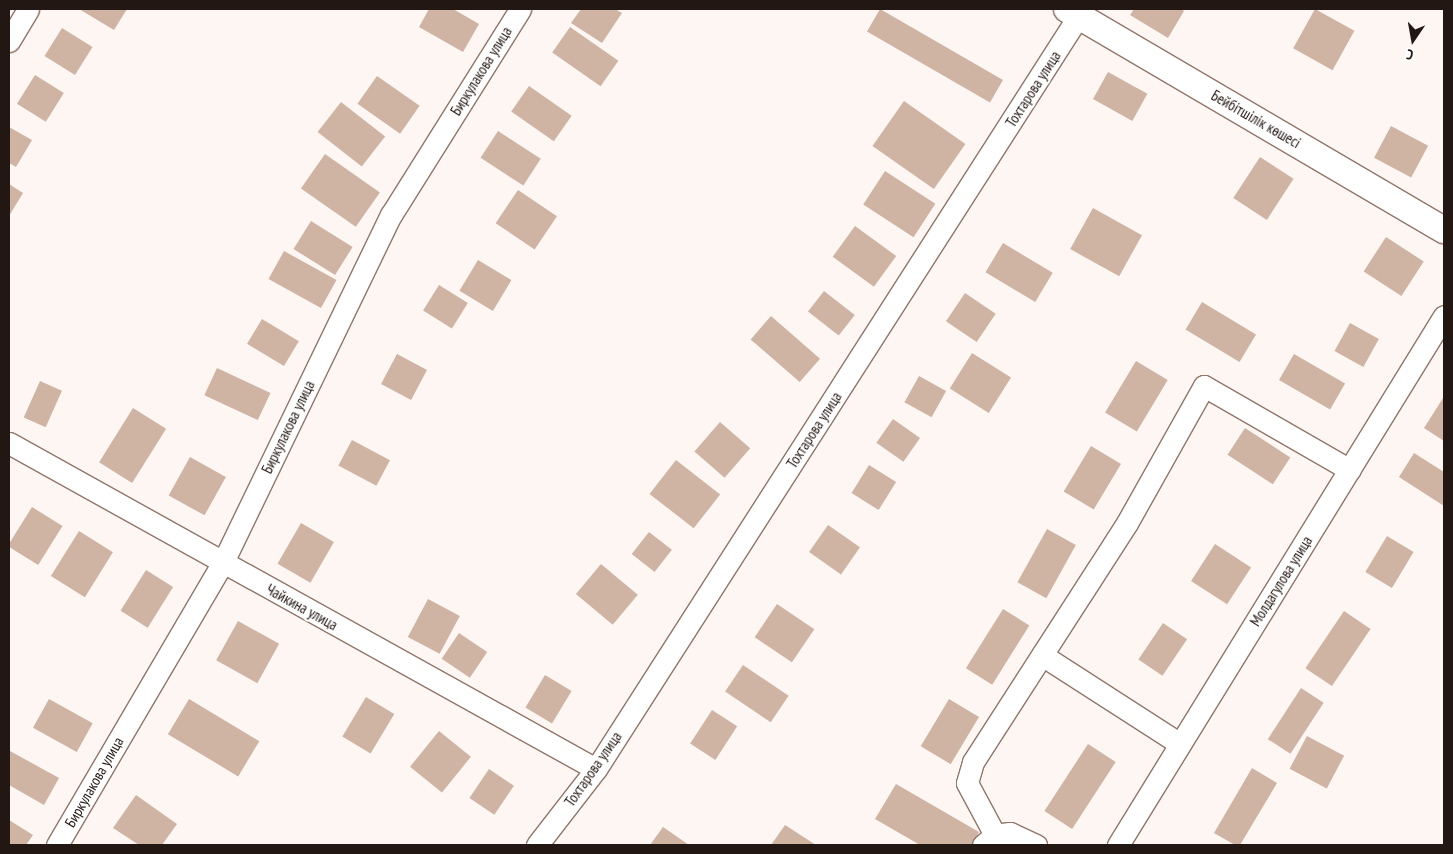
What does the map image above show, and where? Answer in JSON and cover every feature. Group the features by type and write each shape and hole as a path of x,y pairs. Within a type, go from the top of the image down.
{"street":[{"path":"9,41 28,9"},
{"name":"Биркулакова улица","path":"57,845 222,564 391,216 520,9"},
{"name":"Бейбітшілік көшесі","path":"1077,11 1444,230"},
{"name":"Тохтарова улица","path":"536,845 596,768 1077,11"},
{"name":"Молдагулова улица","path":"1118,845 1444,316"},
{"path":"1036,845 1010,833 989,840 967,783 974,762 1127,523 1204,386 1350,470"},
{"name":"Чайкина улица","path":"9,443 222,564 596,768"},
{"path":"1042,655 1180,744"}],"building":[{"path":"79,9 127,9 114,30"},
{"path":"429,9 453,9 479,24 463,52 419,27"},
{"path":"581,9 615,9 622,13 602,43 571,23"},
{"path":"880,9 1003,80 990,103 867,32"},
{"path":"1134,9 1181,9 1184,11 1168,38 1130,15"},
{"path":"1315,9 1354,31 1333,70 1293,48"},
{"path":"570,27 618,61 601,86 552,52"},
{"path":"62,28 93,47 75,75 45,56"},
{"path":"1108,72 1147,94 1132,121 1093,99"},
{"path":"35,75 64,93 46,122 17,104"},
{"path":"377,76 420,106 400,134 357,104"},
{"path":"529,86 572,116 554,141 511,111"},
{"path":"904,101 965,144 934,189 872,146"},
{"path":"341,102 385,136 362,166 318,132"},
{"path":"1391,126 1428,146 1411,178 1374,158"},
{"path":"9,127 32,140 16,167 9,163"},
{"path":"498,131 541,159 523,186 481,158"},
{"path":"325,154 380,192 356,227 301,188"},
{"path":"1260,157 1294,179 1267,220 1233,198"},
{"path":"885,171 935,204 914,237 863,205"},
{"path":"9,184 23,193 9,216"},
{"path":"518,190 557,216 535,249 496,223"},
{"path":"1093,208 1142,235 1119,276 1070,249"},
{"path":"311,221 353,247 335,275 294,249"},
{"path":"855,226 896,256 874,287 833,257"},
{"path":"1386,237 1424,262 1401,296 1364,271"},
{"path":"1003,243 1053,273 1035,302 985,272"},
{"path":"284,251 336,280 321,308 268,279"},
{"path":"478,260 511,280 493,311 459,291"},
{"path":"439,285 468,303 452,328 423,310"},
{"path":"824,291 855,315 839,335 808,311"},
{"path":"965,293 996,314 977,342 946,321"},
{"path":"1202,302 1256,334 1240,362 1186,329"},
{"path":"771,316 820,359 800,382 751,339"},
{"path":"262,319 299,341 284,366 247,344"},
{"path":"1350,323 1379,339 1363,367 1334,351"},
{"path":"972,353 1011,377 989,413 950,389"},
{"path":"397,354 427,370 411,400 381,384"},
{"path":"1294,354 1345,384 1330,409 1279,380"},
{"path":"1136,361 1168,380 1137,431 1105,412"},
{"path":"217,368 270,393 258,420 204,395"},
{"path":"919,376 946,391 932,417 904,402"},
{"path":"40,381 62,391 46,427 24,418"},
{"path":"1444,399 1444,441 1424,428"},
{"path":"133,408 166,429 132,483 99,462"},
{"path":"893,419 920,438 903,462 876,443"},
{"path":"720,422 750,448 725,478 694,451"},
{"path":"1245,428 1290,457 1273,484 1228,455"},
{"path":"352,440 390,460 376,486 338,466"},
{"path":"1091,446 1121,464 1094,509 1064,491"},
{"path":"1414,453 1444,472 1444,506 1399,477"},
{"path":"190,457 226,477 205,515 169,495"},
{"path":"676,460 720,494 694,528 650,494"},
{"path":"869,465 896,482 879,510 852,493"},
{"path":"32,507 63,526 38,565 9,547 9,544"},
{"path":"301,523 334,542 310,583 278,564"},
{"path":"828,525 860,547 841,574 809,552"},
{"path":"1047,529 1076,545 1046,598 1017,582"},
{"path":"79,531 113,552 85,597 51,576"},
{"path":"649,532 672,550 655,572 632,554"},
{"path":"1387,536 1414,552 1392,588 1365,572"},
{"path":"1215,544 1251,567 1227,604 1191,581"},
{"path":"601,564 638,595 613,625 576,594"},
{"path":"146,570 173,587 148,628 121,611"},
{"path":"428,599 460,616 440,654 408,637"},
{"path":"777,604 814,629 792,662 755,637"},
{"path":"1003,609 1029,625 992,685 966,668"},
{"path":"1344,611 1371,629 1332,686 1305,668"},
{"path":"238,621 279,644 257,683 216,660"},
{"path":"1163,623 1187,639 1162,676 1138,659"},
{"path":"459,633 487,652 470,678 442,659"},
{"path":"743,665 789,696 771,722 725,692"},
{"path":"545,675 572,691 552,724 525,708"},
{"path":"1301,688 1324,703 1290,754 1268,739"},
{"path":"366,697 394,714 371,753 342,736"},
{"path":"49,699 93,723 77,752 33,728"},
{"path":"189,699 259,741 238,776 168,734"},
{"path":"949,699 979,717 951,764 921,746"},
{"path":"712,710 737,726 715,760 690,744"},
{"path":"439,731 471,757 442,793 410,767"},
{"path":"1307,736 1344,756 1327,788 1290,769"},
{"path":"1088,744 1116,762 1072,829 1044,811"},
{"path":"10,751 59,778 44,805 9,785"},
{"path":"1252,768 1277,783 1240,845 1235,845 1214,833"},
{"path":"489,769 514,786 494,815 469,798"},
{"path":"896,784 979,832 972,845 920,845 875,819"},
{"path":"136,795 177,824 162,845 139,845 113,828"},
{"path":"9,820 33,835 26,845 9,845"},
{"path":"785,825 816,845 771,845"},
{"path":"663,827 689,845 650,845"}]}
